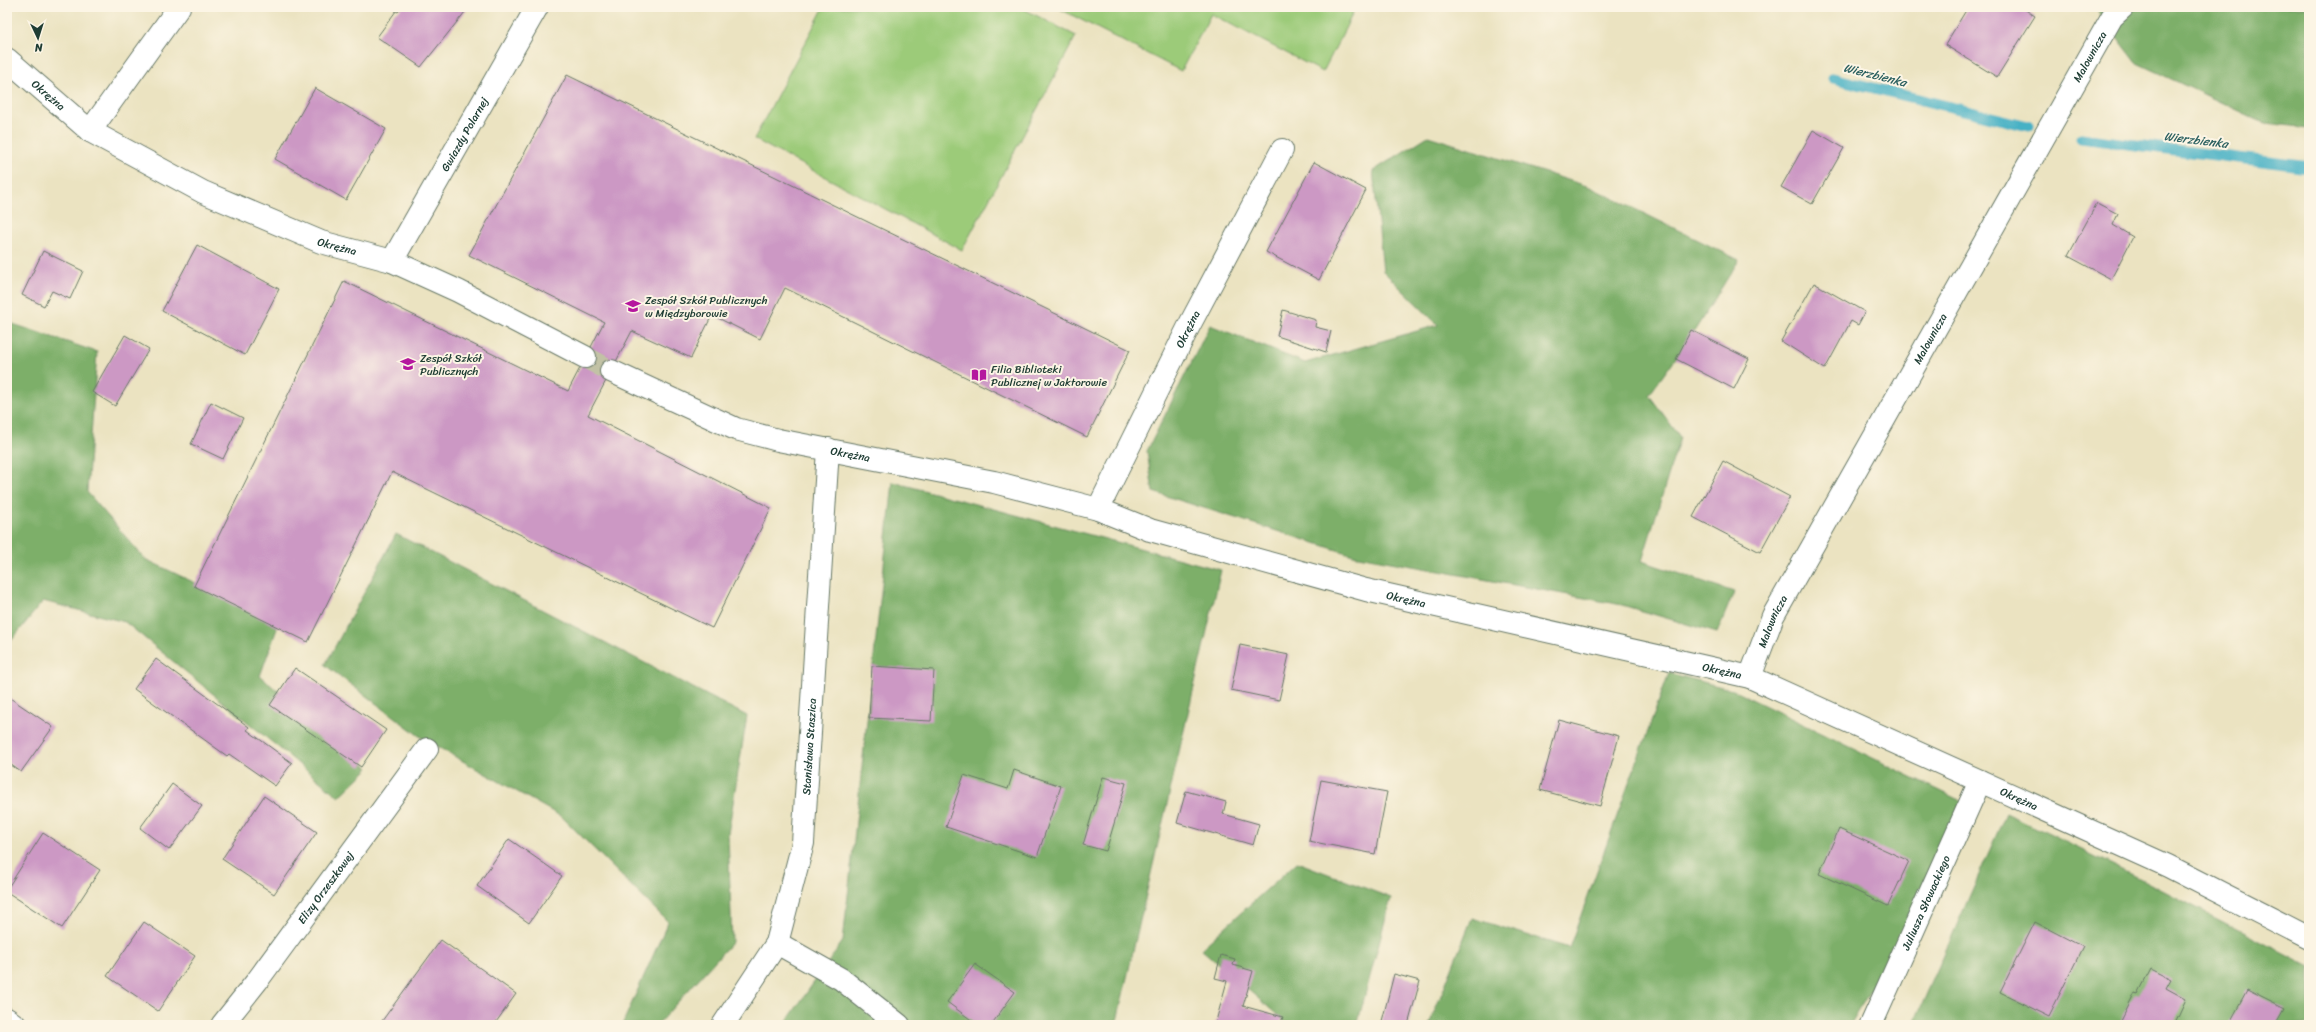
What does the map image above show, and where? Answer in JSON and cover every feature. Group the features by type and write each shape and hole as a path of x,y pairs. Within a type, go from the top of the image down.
{"street":[{"path":"90,131 179,7"},
{"name":"Gwiazdy Polarnej","path":"392,261 537,7"},
{"name":"Malownicza","path":"1750,677 1773,616 2112,17 2123,7"},
{"name":"Okrężna","path":"7,59 90,131 203,192 321,242 392,261 458,291 586,358"},
{"name":"Okrężna","path":"1098,509 1190,324 1282,150"},
{"name":"Okrężna","path":"611,371 736,429 778,440 987,480 1098,509 1150,530 1366,590 1750,677 2168,866 2309,938"},
{"name":"Stanisława Staszica","path":"723,1025 777,944 804,843 828,450"},
{"name":"Elizy Orzeszkowej","path":"222,1025 257,981 427,749"},
{"name":"Juliusza Słowackiego","path":"1871,1025 1980,781"},
{"path":"777,944 841,979 899,1025"},
{"path":"7,1019 15,1025"}],"green space":[{"path":"824,7 1020,7 1076,36 962,250 754,139"},
{"path":"1056,7 1356,7 1323,72 1211,14 1181,71"},
{"path":"2094,7 2309,7 2309,128 2265,123 2137,63"},
{"path":"1428,136 1590,187 1739,260 1690,338 1649,395 1680,437 1642,561 1734,592 1717,633 1622,605 1353,555 1153,492 1147,451 1210,325 1305,363 1438,325 1383,271 1373,171"},
{"path":"7,322 97,352 87,492 145,559 279,623 260,676 369,768 339,797 125,622 43,601 7,646"},
{"path":"893,482 1221,570 1116,1025 784,1025 843,941"},
{"path":"396,534 747,716 728,834 732,942 657,1025 622,1025 668,922 562,817 422,738 325,665"},
{"path":"1669,673 1733,690 1961,801 1901,938 1850,1025 1429,1025 1472,918 1569,948"},
{"path":"2006,813 2139,878 2309,966 2309,1025 1913,1025"},
{"path":"1297,862 1391,898 1357,1025 1289,1025 1201,949"}],"building":[{"path":"402,7 469,7 421,67 377,37 396,11 398,12"},
{"path":"1968,7 2021,7 2035,16 1997,77 1945,45"},
{"name":"Zespół Szkół Publicznych","path":"567,75 1130,350 1087,437 785,288 760,339 712,315 691,358 632,331 588,415 771,508 712,628 392,472 308,642 194,586 344,281 568,391 604,322 469,255"},
{"path":"315,88 386,129 346,200 275,159"},
{"path":"1813,130 1844,148 1812,204 1781,187"},
{"path":"1314,162 1366,190 1319,280 1266,252"},
{"path":"2097,203 2118,214 2113,225 2133,237 2111,279 2068,256"},
{"path":"197,245 279,289 245,355 162,311"},
{"path":"43,251 83,271 70,299 52,291 44,306 22,295"},
{"path":"1814,283 1865,312 1858,325 1851,321 1825,369 1781,341"},
{"path":"1283,310 1316,320 1315,327 1331,331 1326,352 1277,336"},
{"path":"1691,330 1749,359 1734,389 1676,359"},
{"path":"125,335 149,349 115,406 92,392"},
{"path":"211,402 243,418 223,459 191,444"},
{"path":"1723,461 1790,497 1760,552 1693,517"},
{"path":"1240,645 1289,655 1279,700 1231,690"},
{"path":"156,659 249,727 247,730 292,763 275,786 229,754 227,756 134,689"},
{"path":"872,666 934,670 931,721 869,718"},
{"path":"295,668 386,730 361,767 270,705"},
{"path":"7,696 53,727 21,772 7,762"},
{"path":"1559,720 1619,736 1600,806 1540,790"},
{"path":"1014,770 1061,786 1037,857 946,827 964,775 1008,789"},
{"path":"1103,777 1126,783 1106,851 1083,845"},
{"path":"1321,780 1387,792 1375,854 1309,841"},
{"path":"172,784 202,806 169,850 140,828"},
{"path":"1186,791 1226,802 1223,814 1259,824 1253,845 1177,823"},
{"path":"264,796 317,832 274,894 222,859"},
{"path":"1839,829 1909,861 1888,906 1819,874"},
{"path":"43,833 100,870 62,928 7,892 7,889"},
{"path":"509,839 562,876 529,923 477,886"},
{"path":"144,922 195,956 158,1011 107,976"},
{"path":"2035,922 2083,947 2049,1016 2000,992"},
{"path":"441,940 516,994 494,1025 379,1025"},
{"path":"1221,955 1235,959 1233,965 1253,971 1243,1006 1283,1017 1280,1025 1215,1025 1227,981 1215,978"},
{"path":"975,964 1015,992 991,1025 978,1025 947,1002"},
{"path":"2151,969 2171,979 2166,988 2186,999 2174,1025 2120,1023 2135,993 2138,994"},
{"path":"1394,974 1420,981 1408,1025 1381,1025"},
{"path":"2247,990 2285,1009 2276,1025 2228,1025"}],"waterway":[{"name":"Wierzbienka","path":"1833,78 2028,126"},
{"name":"Wierzbienka","path":"2081,138 2309,167"}],"tunnel":[{"path":"585,357 611,371"}],"place":[{"name":"Zespół Szkół Publicznych w Międzyborowie","path":"633,306"},
{"name":"Zespół Szkół Publicznych","path":"408,364"},
{"name":"Filia Biblioteki Publicznej w Jaktorowie","path":"979,375"}]}
